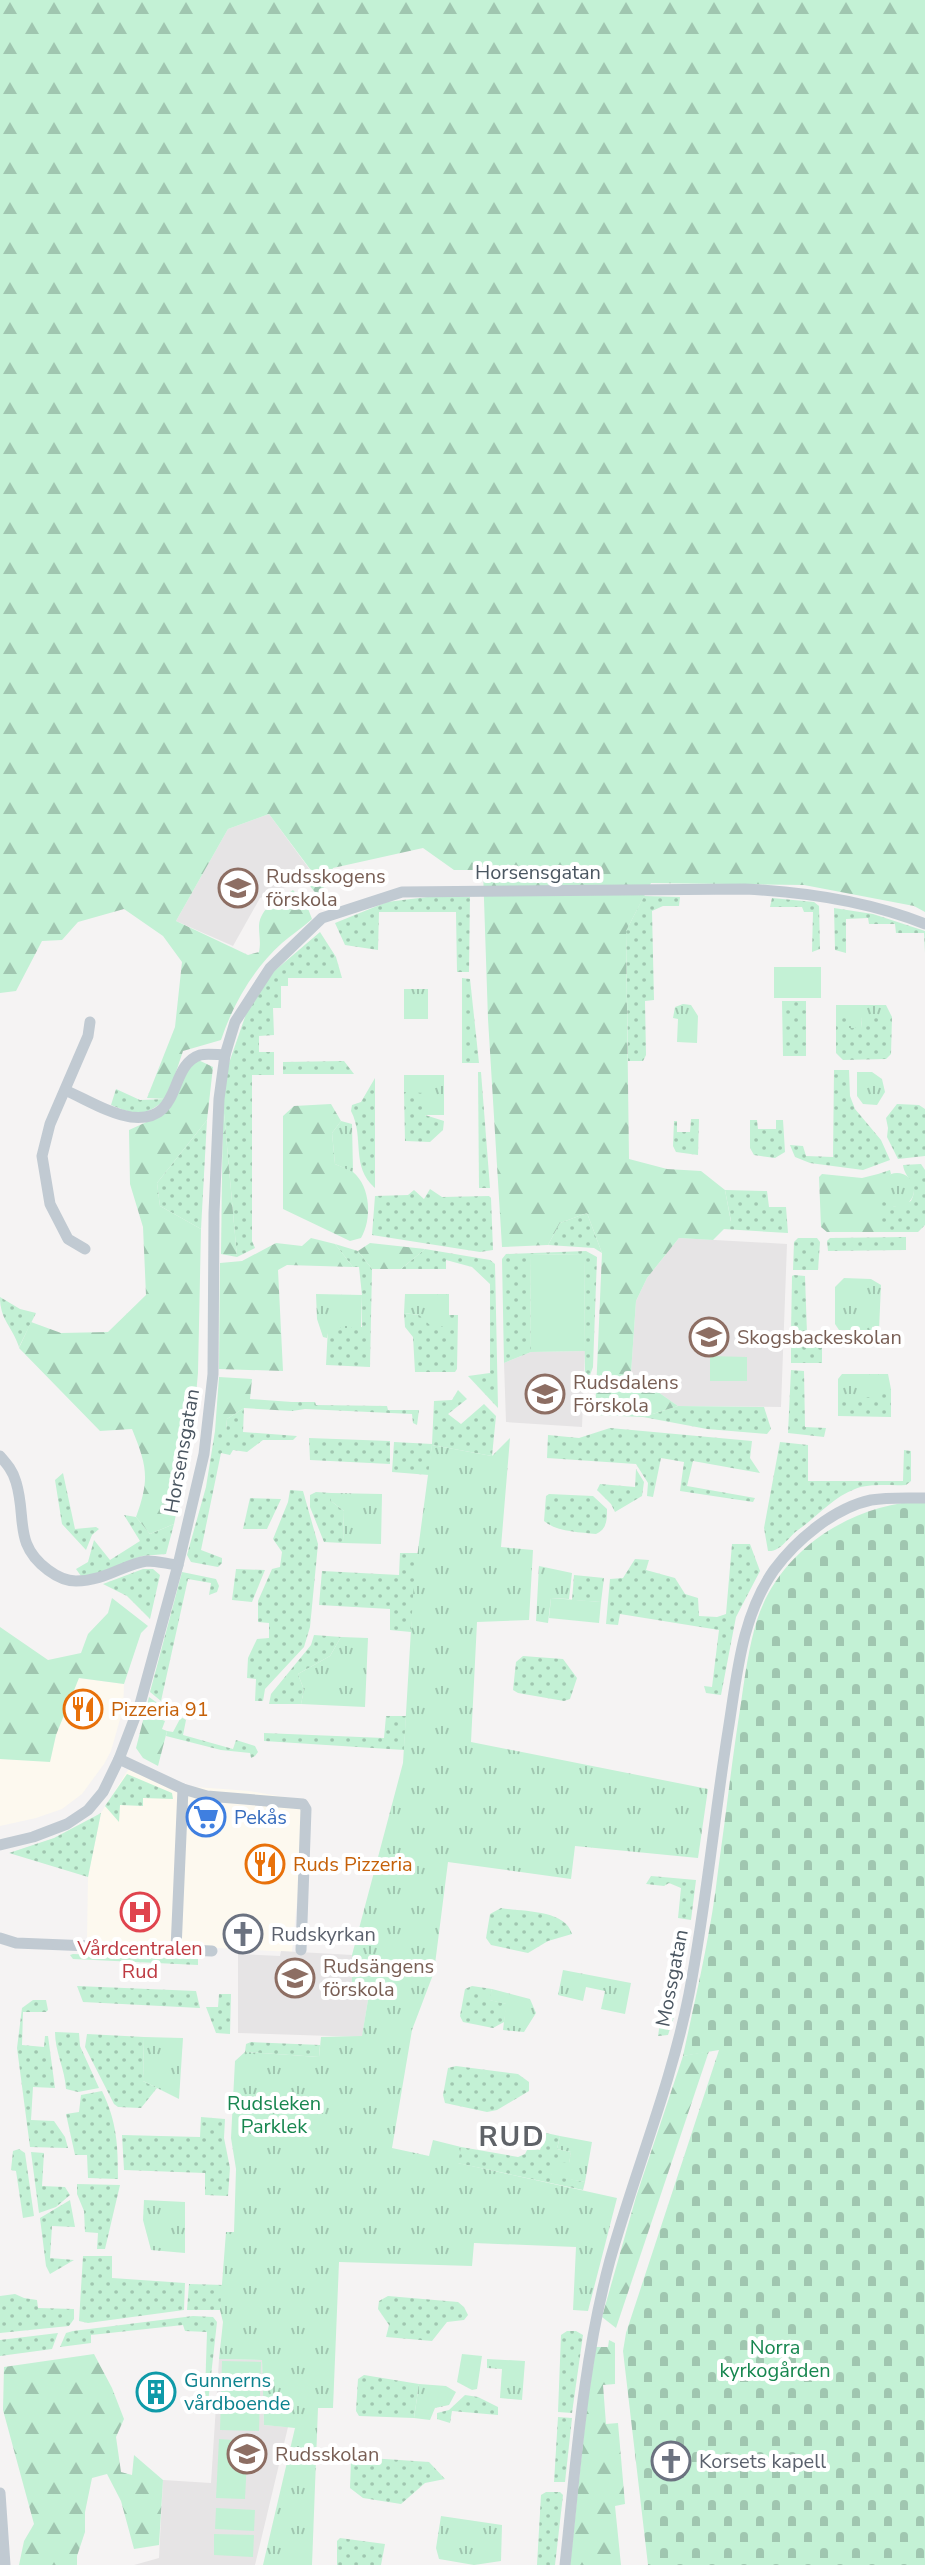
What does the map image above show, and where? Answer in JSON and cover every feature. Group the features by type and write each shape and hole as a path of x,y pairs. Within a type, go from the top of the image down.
{"street":[{"name":"Horsensgatan","path":"0,1845 67,1824 88,1810 103,1792 140,1704 204,1454 213,1374 214,1213 219,1099 225,1055 235,1022 270,968 322,918 402,892 745,889 794,892 855,903 925,924"},
{"path":"85,1249 68,1239 50,1204 42,1156 50,1124 67,1091 88,1036 90,1022"},
{"path":"67,1091 130,1117 153,1116 169,1103 188,1063 201,1054 225,1055"},
{"path":"0,1456 12,1470 17,1483 28,1550 52,1573 72,1581 95,1580 146,1561 178,1565"},
{"name":"Mossgatan","path":"565,2565 577,2435 594,2327 610,2260 658,2111 689,1996 738,1669 754,1608 774,1571 788,1553 822,1524 841,1512 873,1500 925,1498"},
{"path":"119,1759 183,1789 225,1798 303,1804 306,1809 301,1950"},
{"path":"176,1949 183,1789"},
{"path":"0,1938 16,1943 212,1951"},
{"path":"0,2493 5,2565"}],"shaded area":[{"name":"Rudsskogens förskola","path":"269,814 310,870 304,879 260,898 233,946 176,921 228,829"},
{"name":"Skogsbackeskolan","path":"679,1238 787,1244 781,1407 678,1406 631,1373 636,1301 647,1278"},
{"name":"Rudsdalens Förskola","path":"585,1351 582,1427 506,1422 504,1363 531,1352"},
{"path":"78,1678 124,1684 123,1709 111,1751 82,1794 62,1809 0,1826 0,1759 50,1761 56,1735"},
{"path":"133,1762 183,1786 249,1791 307,1801 292,1952 87,1941 88,1877 101,1813"},
{"name":"Rudsängens förskola","path":"281,1951 352,1955 352,1999 368,2000 362,2037 238,2033 238,1954 280,1956"},
{"name":"Rudsskolan","path":"219,2359 262,2360 264,2425 288,2427 255,2565 134,2565 159,2558 163,2480 211,2483"}],"green space":[{"path":"0,0 925,0 925,912 914,906 804,885 651,883 626,931 629,1159 667,1169 701,1171 725,1190 731,1222 713,1240 679,1238 647,1278 636,1301 631,1373 678,1406 643,1417 595,1415 602,1253 587,1213 560,1223 548,1245 502,1247 488,1019 483,870 454,870 423,848 333,868 319,897 304,879 310,869 269,814 228,829 176,921 248,955 259,952 259,926 263,914 271,904 293,890 307,906 312,919 282,943 253,976 238,1000 221,1040 183,1051 167,1099 147,1098 175,1027 182,962 163,936 124,909 78,922 62,940 42,941 16,991 0,993"},
{"path":"435,896 470,897 469,972 457,972 456,912 379,912 378,950 345,945 335,923 387,902"},
{"path":"644,896 680,897 679,906 663,906 652,911 654,1000 645,1001 646,1055 643,1061 628,1061 626,931"},
{"path":"772,898 814,902 819,906 820,949 812,952 813,912 804,912 802,907 770,907"},
{"path":"834,908 873,914 925,931 925,953 924,933 896,933 895,924 869,924 868,918 846,919 846,953 835,950"},
{"path":"320,932 336,957 342,978 288,978 288,986 281,986 281,1008 273,1008 274,1035 259,1036 259,1052 274,1052 274,1075 252,1075 252,1241 255,1248 237,1257 223,1102 228,1066 246,1014 272,973"},
{"path":"774,967 821,967 821,998 774,998"},
{"path":"462,978 470,979 479,1063 462,1063"},
{"path":"404,989 428,989 428,1019 404,1019"},
{"path":"782,1001 806,1001 806,1056 783,1056"},
{"path":"691,1005 698,1016 697,1043 677,1042 678,1019 673,1018 675,1007"},
{"path":"836,1005 886,1005 892,1017 862,1017 861,1028 849,1028 849,1017 836,1017"},
{"path":"836,1017 849,1017 861,1028 862,1017 892,1017 891,1054 886,1059 843,1060 836,1053"},
{"path":"192,1057 213,1067 207,1120 157,1183 160,1206 201,1229 198,1373 192,1438 174,1524 150,1534 136,1517 145,1473 132,1429 100,1431 19,1348 31,1322 61,1333 108,1332 146,1295 143,1227 130,1184 129,1130 151,1120"},
{"path":"344,1061 354,1074 283,1074 283,1062"},
{"path":"834,1070 849,1070 850,1096 855,1109 881,1140 890,1160 863,1170 810,1163 795,1157 790,1145 803,1146 806,1156 833,1157"},
{"path":"478,1072 481,1072 490,1188 479,1188"},
{"path":"857,1072 872,1072 882,1079 885,1092 877,1105 863,1104 857,1096"},
{"path":"404,1075 444,1075 444,1115 425,1115 425,1093 404,1092"},
{"path":"375,1078 375,1188 367,1179 360,1161 351,1111 352,1105 361,1102"},
{"path":"116,1089 140,1100 167,1099 146,1112 134,1113 111,1105"},
{"path":"404,1092 425,1092 425,1115 444,1121 443,1130 430,1142 405,1141"},
{"path":"223,1102 237,1257 221,1254"},
{"path":"331,1104 341,1121 332,1133 335,1164 359,1178 368,1204 365,1231 361,1238 350,1241 283,1209 283,1116 294,1106"},
{"path":"897,1104 919,1105 925,1109 925,1156 898,1159 887,1137 886,1118"},
{"path":"691,1119 699,1119 698,1155 676,1152 673,1146 674,1121 677,1121 677,1132 690,1132"},
{"path":"207,1120 201,1229 160,1206 157,1183"},
{"path":"750,1120 757,1120 758,1129 776,1129 776,1120 783,1120 785,1152 775,1158 754,1155 750,1148"},
{"path":"341,1121 352,1124 353,1172 335,1164 332,1133"},
{"path":"921,1164 925,1170 925,1225 918,1232 878,1232 878,1174 890,1170 891,1174 883,1182 881,1192 885,1200 895,1207 911,1201 914,1190 903,1165"},
{"path":"897,1173 909,1178 914,1190 909,1202 897,1207 885,1202 880,1190 885,1178"},
{"path":"822,1174 862,1178 878,1174 878,1232 827,1232 821,1227 819,1177"},
{"path":"430,1189 442,1197 489,1196 493,1250 480,1252 372,1235 375,1196 408,1195 414,1190 424,1199"},
{"path":"725,1190 767,1191 769,1207 786,1207 788,1233 723,1229 731,1221"},
{"path":"587,1213 602,1253 594,1248 548,1245 560,1223"},
{"path":"906,1237 906,1250 828,1251 827,1241 830,1238"},
{"path":"311,1238 335,1244 353,1267 287,1265 278,1270 283,1371 219,1369 220,1263 242,1261 276,1243 302,1246"},
{"path":"798,1238 817,1238 820,1242 818,1270 793,1270 794,1242"},
{"path":"370,1243 425,1249 401,1269 372,1269 358,1251"},
{"path":"335,1244 358,1251 372,1269 370,1367 326,1365 328,1328 362,1327 359,1267 353,1267"},
{"path":"425,1249 490,1260 495,1264 498,1408 468,1376 490,1373 490,1284 472,1267 446,1260 446,1269 401,1269"},
{"path":"586,1251 597,1257 593,1367 589,1378 585,1376 584,1254 530,1255 531,1352 504,1363 502,1259 506,1254"},
{"path":"584,1254 585,1351 531,1352 530,1255"},
{"path":"794,1275 805,1276 807,1334 791,1333"},
{"path":"844,1278 871,1279 881,1285 879,1330 839,1330 835,1324 835,1287"},
{"path":"316,1294 362,1295 361,1328 329,1328 327,1338 323,1337 317,1319"},
{"path":"405,1294 449,1294 449,1326 432,1327 419,1315 404,1313"},
{"path":"0,1297 20,1309 36,1313 19,1347 4,1317"},
{"path":"404,1313 449,1326 449,1315 458,1315 455,1372 415,1372 413,1337 405,1327"},
{"path":"791,1337 822,1337 822,1363 791,1363"},
{"path":"710,1356 747,1357 747,1381 710,1381"},
{"path":"791,1370 804,1371 805,1427 826,1428 824,1437 788,1433"},
{"path":"842,1374 888,1374 891,1389 880,1389 880,1397 838,1401 838,1379"},
{"path":"219,1377 252,1379 250,1399 292,1402 292,1411 244,1408 227,1419 226,1431 215,1431"},
{"path":"880,1389 891,1389 891,1417 838,1416 838,1401 861,1401 862,1397"},
{"path":"458,1390 467,1399 448,1414 461,1424 484,1404 496,1416 492,1456 432,1445 429,1475 392,1472 394,1442 432,1444 434,1401 452,1400"},
{"path":"292,1402 419,1410 417,1425 413,1423 412,1414 292,1411"},
{"path":"678,1406 764,1407 771,1429 767,1434 707,1429 643,1417"},
{"path":"244,1408 243,1432 297,1436 293,1440 263,1440 247,1452 233,1450 230,1455 221,1453 201,1550 222,1558 222,1563 218,1567 191,1562 187,1555 206,1487 215,1431 226,1431 227,1419"},
{"path":"610,1428 752,1441 750,1458 760,1473 693,1461 687,1486 755,1498 753,1502 680,1491 684,1462 661,1458 653,1497 647,1496 648,1483 636,1464 547,1458 548,1435 579,1438"},
{"path":"309,1438 390,1441 390,1464 310,1460"},
{"name":"Rudsleken Parklek","path":"510,1438 501,1547 533,1550 529,1620 477,1622 471,1742 708,1789 698,1858 575,1846 571,1879 448,1862 434,1972 412,2030 392,2148 429,2156 433,2140 461,2147 458,2163 617,2198 588,2311 573,2310 576,2247 474,2243 472,2266 339,2262 333,2408 318,2408 312,2565 263,2565 295,2428 264,2425 262,2360 219,2359 226,2232 234,2232 236,2169 231,2138 235,2061 245,2052 319,2057 321,2037 362,2036 368,2000 352,1999 352,1955 403,1763 414,1580 432,1445 492,1456"},
{"path":"780,1442 808,1445 808,1481 903,1481 904,1450 911,1451 911,1481 906,1485 855,1489 839,1497 781,1547 768,1551 764,1528"},
{"path":"636,1469 644,1482 642,1496 615,1512 597,1490 600,1484 635,1487"},
{"path":"63,1473 75,1529 99,1529 92,1535 86,1550 62,1524 55,1480"},
{"path":"290,1490 303,1491 318,1544 310,1627 304,1647 265,1689 263,1701 255,1701 256,1679 247,1678 248,1658 257,1639 269,1638 269,1623 258,1622 258,1601 272,1569 280,1567 282,1552 273,1539"},
{"path":"316,1492 331,1493 331,1501 344,1511 343,1543 324,1542 310,1507 310,1495"},
{"path":"331,1493 382,1494 381,1544 343,1543 344,1511 331,1501"},
{"path":"546,1496 593,1496 607,1509 604,1527 596,1534 549,1525 544,1521"},
{"path":"250,1498 281,1499 267,1529 243,1529"},
{"name":"Norra kyrkogården","path":"925,1501 925,2565 648,2565 623,2351 626,2333 719,2050 683,2056 711,1917 754,1630 768,1595 783,1572 801,1552 823,1535 872,1510"},
{"path":"124,1515 136,1517 150,1534 174,1524 166,1554 142,1556 90,1576 81,1576 76,1569 88,1562 94,1540 110,1560 140,1541"},
{"path":"732,1544 750,1544 760,1571 736,1617 721,1695 706,1693 704,1686 712,1687 719,1630 620,1614 618,1625 606,1624 610,1579 623,1578 635,1559 649,1560 646,1570 675,1578 685,1594 698,1598 699,1616 726,1614"},
{"path":"400,1553 418,1553 411,1632 390,1630 390,1609 319,1605 322,1571 399,1575"},
{"path":"539,1566 572,1573 569,1599 551,1598 548,1623 536,1621"},
{"path":"143,1569 153,1569 160,1575 150,1619 127,1596 103,1584"},
{"path":"236,1569 265,1570 252,1602 232,1600"},
{"path":"182,1572 216,1579 219,1586 217,1592 209,1595 211,1583 188,1579 161,1701 150,1692"},
{"path":"574,1575 604,1578 601,1602 572,1600"},
{"path":"112,1598 148,1626 141,1633 124,1684 79,1678 56,1735 50,1762 0,1759 0,1627 48,1660 81,1653 88,1634 108,1613"},
{"path":"551,1598 601,1602 599,1623 549,1618"},
{"path":"314,1635 341,1637 330,1656 298,1674 304,1690 301,1704 269,1704 271,1694 311,1645"},
{"path":"341,1637 368,1638 365,1707 301,1704 304,1690 298,1674 330,1656"},
{"path":"523,1656 563,1659 577,1678 570,1699 564,1701 513,1690 516,1662"},
{"path":"149,1697 160,1705 157,1718 165,1721 162,1729 167,1731 158,1766 143,1758 136,1748"},
{"path":"386,1716 406,1716 404,1750 264,1741 264,1733 384,1738"},
{"path":"181,1717 186,1720 183,1735 233,1749 236,1740 255,1746 258,1752 251,1758 250,1753 221,1750 166,1736 167,1731 173,1732"},
{"path":"127,1774 172,1793 173,1799 143,1798 143,1806 120,1805 119,1822 105,1806"},
{"path":"101,1813 88,1877 9,1853 54,1838"},
{"path":"651,1876 696,1880 691,1920 678,1918 681,1888 669,1883 664,1886 646,1884"},
{"path":"501,1908 552,1916 568,1926 572,1934 548,1941 528,1953 491,1945 486,1938 490,1914"},
{"path":"70,1955 198,1959 198,1965 73,1959"},
{"path":"670,1957 683,1959 675,2014 668,2035 658,2036"},
{"path":"563,1970 631,1983 625,2014 601,2009 605,1991 586,1987 583,2001 558,1995"},
{"path":"77,1986 196,1991 200,2008 83,2002"},
{"path":"472,1986 492,1989 490,2000 507,2004 504,2022 493,2028 463,2022 460,2016 465,1989"},
{"path":"492,1989 530,1999 536,2013 524,2032 503,2030 506,2004 489,2000"},
{"path":"219,1994 231,1994 230,2034 216,2033 206,2007 218,2007"},
{"path":"33,2000 46,2000 48,2010 23,2012 22,2045 44,2047 45,2036 48,2036 55,2088 33,2087 31,2120 54,2121 65,2137 68,2148 30,2147 17,2048 22,2008"},
{"path":"55,2032 79,2033 80,2046 99,2088 78,2092 66,2089"},
{"path":"87,2034 144,2037 143,2081 157,2088 141,2108 114,2104 85,2047"},
{"path":"144,2037 183,2038 179,2099 143,2081"},
{"path":"246,2044 320,2045 319,2057 245,2052"},
{"path":"709,2051 616,2328 602,2317 636,2197 683,2056"},
{"path":"456,2066 518,2074 529,2082 529,2091 497,2110 487,2112 445,2103 443,2095 448,2068"},
{"path":"102,2091 116,2134 118,2179 88,2178 87,2155 75,2155 66,2114 79,2112 81,2095"},
{"path":"201,2117 225,2119 224,2138 230,2168 228,2196 205,2195 205,2173 124,2170 122,2135 200,2137"},
{"path":"546,2133 560,2136 557,2149 571,2152 569,2164 551,2175 585,2182 583,2190 457,2163 461,2147 518,2157 525,2154 528,2148 540,2150"},
{"path":"560,2136 592,2142 585,2182 551,2176 554,2161 569,2163 571,2152 557,2149"},
{"path":"19,2149 25,2153 34,2216 23,2218 16,2171 11,2170 13,2151"},
{"path":"31,2152 44,2153 42,2186 65,2187 70,2195 56,2207 39,2213"},
{"path":"77,2184 120,2185 105,2249 97,2249 98,2233 85,2232 84,2211 77,2194"},
{"path":"70,2200 75,2227 52,2226 50,2258 74,2260 50,2274 46,2266 40,2218"},
{"path":"144,2200 185,2202 185,2253 151,2250 143,2220"},
{"path":"83,2256 112,2256 112,2278 185,2283 184,2310 88,2323 79,2321"},
{"path":"189,2284 224,2285 220,2310 187,2310"},
{"path":"15,2294 37,2300 38,2308 74,2309 74,2319 69,2326 0,2333 0,2296"},
{"path":"388,2296 458,2302 468,2315 464,2320 447,2322 432,2341 386,2337 389,2325 378,2309 379,2301"},
{"path":"193,2316 213,2317 217,2322 208,2403 196,2402 196,2394 205,2394 207,2332 185,2331 183,2325 91,2335 91,2343 60,2347 66,2333 73,2331"},
{"path":"567,2331 583,2335 572,2413 558,2412 561,2335"},
{"path":"58,2333 52,2349 0,2356 0,2340"},
{"path":"609,2340 615,2343 615,2384 603,2385 606,2424 618,2423 625,2504 615,2506 621,2565 570,2565 596,2347 608,2347"},
{"path":"94,2354 124,2419 116,2437 121,2472 132,2475 134,2455 163,2480 159,2545 134,2549 121,2501 107,2474 92,2478 77,2565 19,2565 24,2541 34,2524 3,2410 4,2367"},
{"path":"462,2354 482,2356 477,2389 472,2390 457,2382"},
{"path":"487,2359 525,2361 522,2400 500,2398 502,2369 487,2368"},
{"path":"222,2361 261,2362 259,2431 220,2430"},
{"path":"364,2375 419,2384 414,2418 359,2416 356,2411 358,2379"},
{"path":"419,2384 446,2386 456,2392 449,2405 435,2408 430,2420 414,2418"},
{"path":"465,2395 478,2397 498,2407 498,2415 452,2411 450,2423 437,2419 437,2413 449,2410"},
{"path":"558,2417 572,2418 565,2482 554,2482"},
{"path":"219,2439 248,2441 245,2499 216,2498"},
{"path":"355,2457 429,2462 445,2479 425,2483 401,2504 363,2498 350,2488 351,2461"},
{"path":"560,2492 563,2495 555,2565 537,2565 541,2495"},
{"path":"216,2508 255,2510 254,2531 215,2529"},
{"path":"441,2516 502,2525 501,2561 474,2565 439,2559 436,2548"},
{"path":"214,2534 254,2535 253,2557 214,2555"},
{"path":"340,2538 385,2544 381,2565 337,2565 337,2541"}],"place":[{"name":"Rudsskogens förskola","path":"238,888"},
{"name":"Skogsbackeskolan","path":"709,1337"},
{"name":"Rudsdalens Förskola","path":"545,1394"},
{"name":"Pizzeria 91","path":"83,1709"},
{"name":"Pekås","path":"206,1817"},
{"name":"Ruds Pizzeria","path":"265,1864"},
{"name":"Vårdcentralen Rud","path":"140,1912"},
{"name":"Rudskyrkan","path":"243,1934"},
{"name":"Rudsängens förskola","path":"295,1978"},
{"name":"Gunnerns vårdboende","path":"156,2392"},
{"name":"Rudsskolan","path":"247,2454"},
{"name":"Korsets kapell","path":"671,2461"}],"district":[{"name":"RUD","path":"512,2137"}]}
